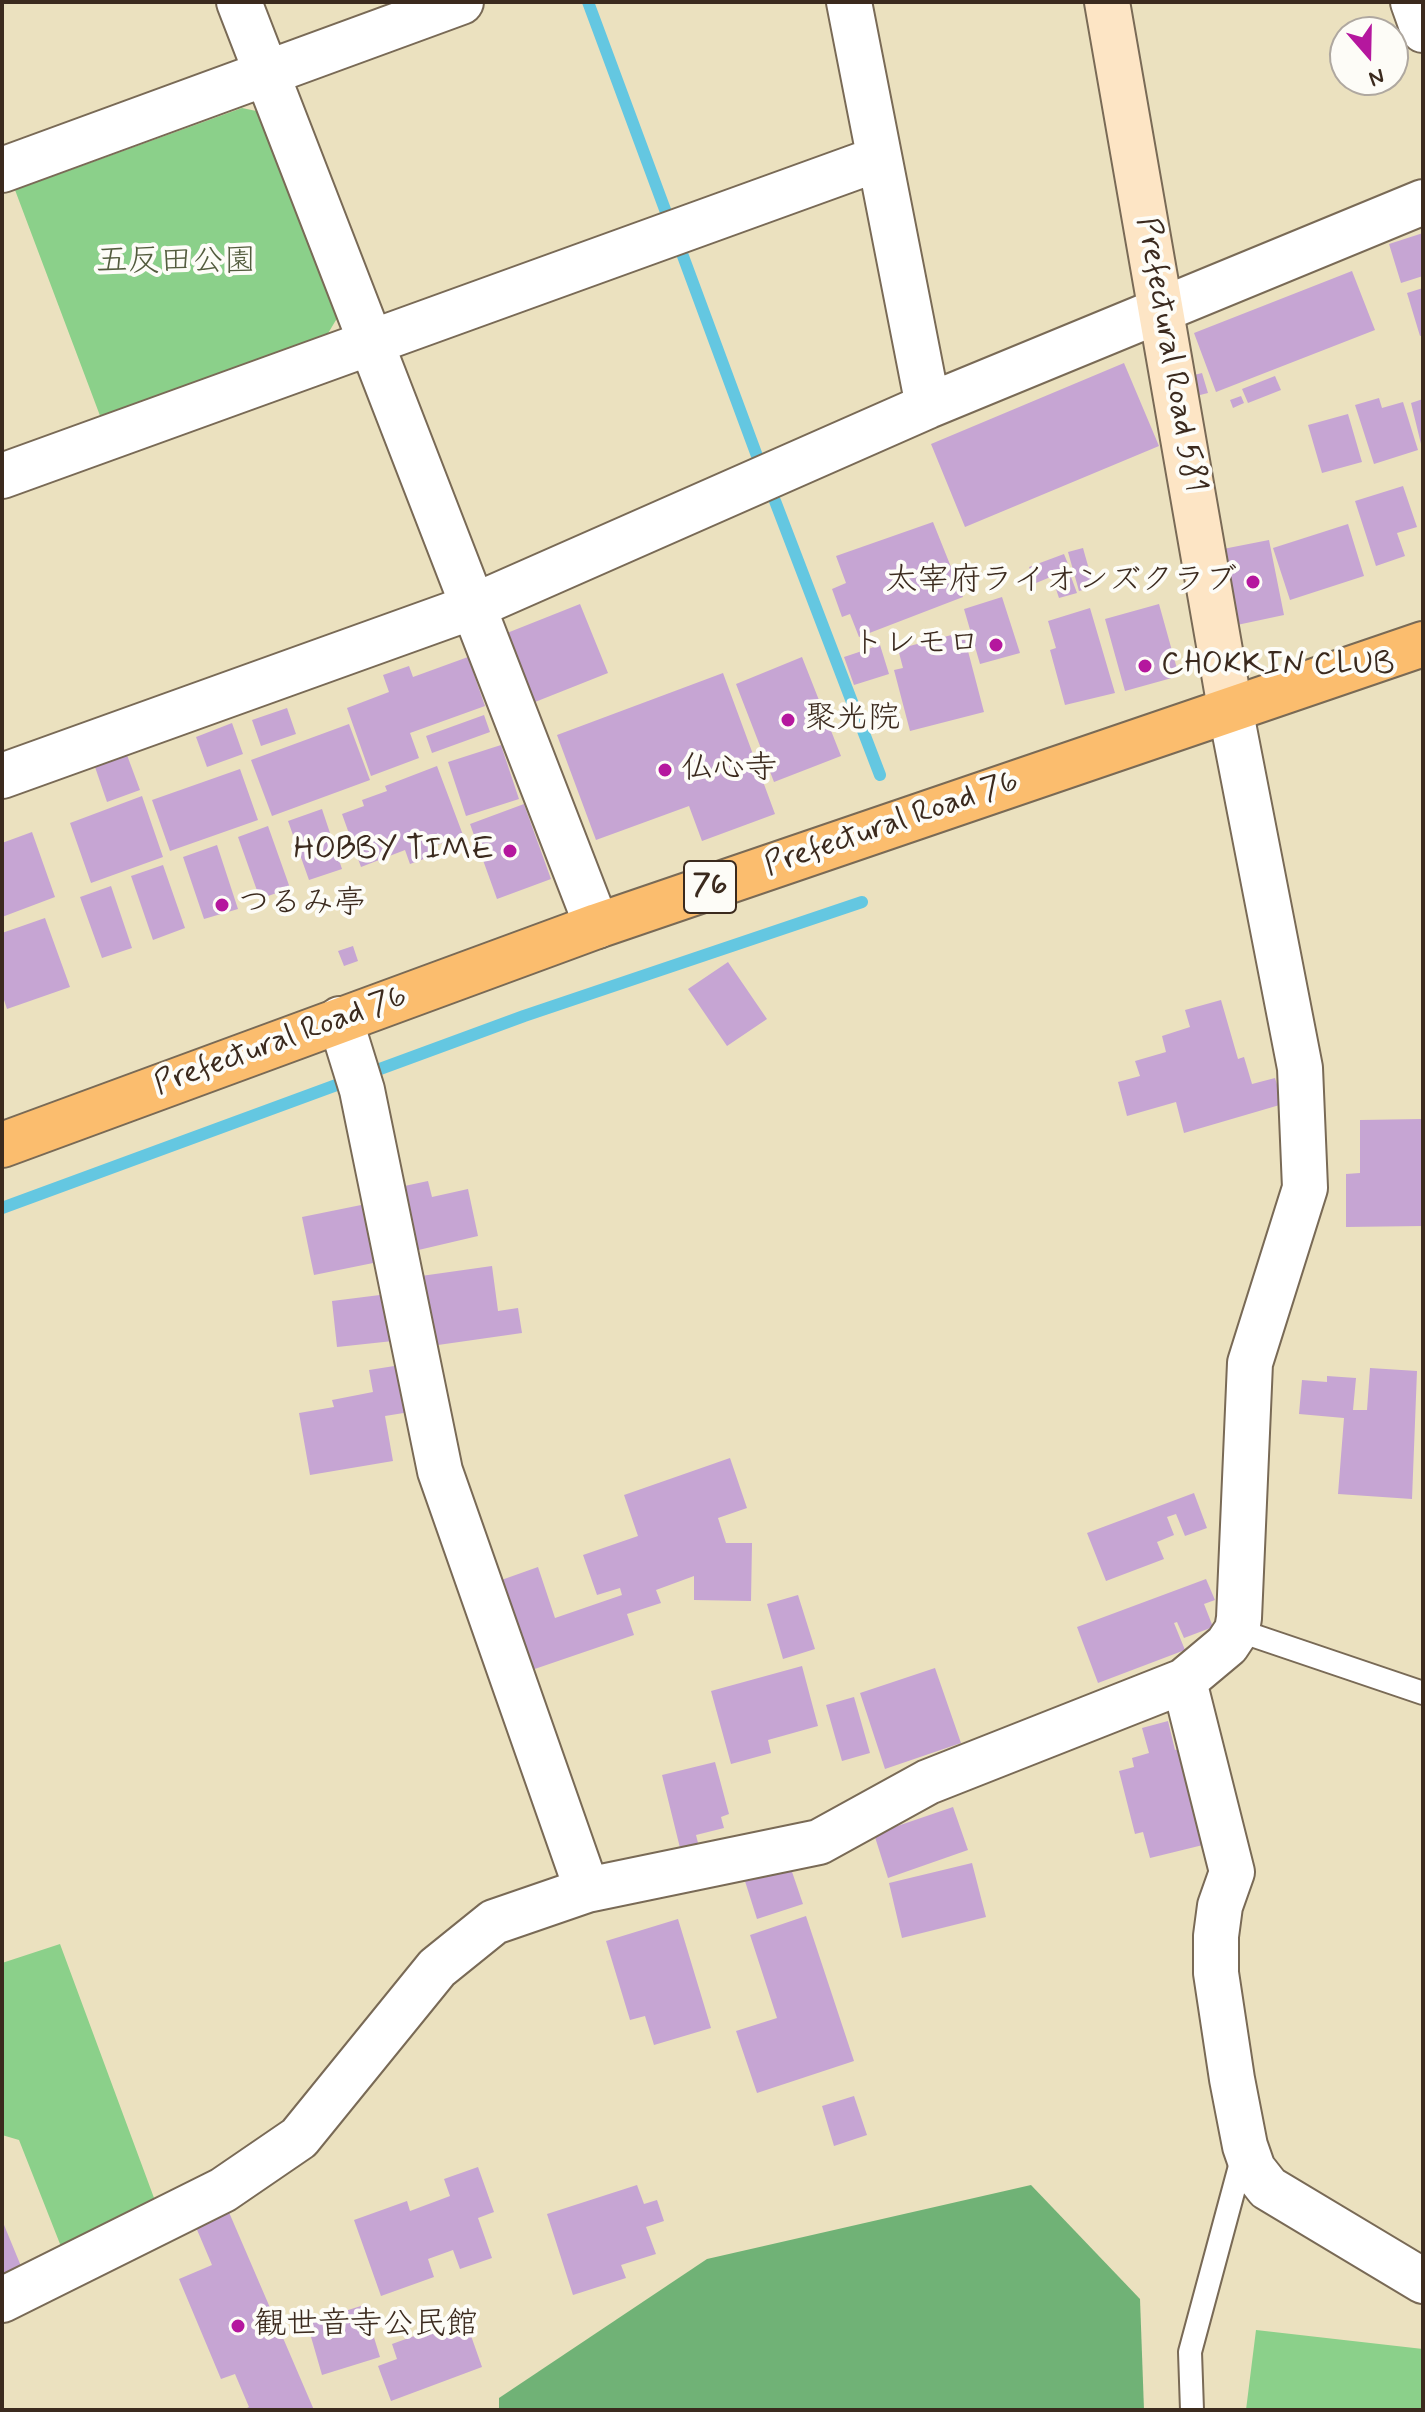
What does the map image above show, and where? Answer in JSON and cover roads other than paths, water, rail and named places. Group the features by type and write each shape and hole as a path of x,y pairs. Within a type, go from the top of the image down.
{"main road":[{"name":"Prefectural Road 581","path":"1107,2 1230,708"},
{"name":"Prefectural Road 76","path":"2,1145 597,926 1423,644"}],"street":[{"path":"239,2 597,926"},
{"path":"2,170 461,2"},
{"path":"849,2 928,406"},
{"path":"1413,2 1423,30"},
{"path":"2,476 369,340 878,159"},
{"path":"2,776 472,607 928,406 1162,313 1423,202"},
{"path":"2,2300 223,2190 299,2138 437,1968 494,1922 587,1890 819,1842 928,1782 1184,1681 1227,1645 1237,1630 1250,1363 1305,1188 1300,1068 1230,708"},
{"path":"340,1019 358,1079 440,1471 587,1890"},
{"path":"1184,1681 1232,1872 1220,1906 1216,1973 1245,2146 1253,2169 1268,2188 1423,2281"}],"lane":[{"path":"1237,1630 1423,1693"},
{"path":"1192,2410 1190,2352 1245,2146"}],"waterway":[{"path":"588,2 667,215"},
{"path":"680,248 760,464"},
{"path":"775,501 880,775"},
{"path":"2,1208 524,1016 862,902"}],"place":[{"name":"太宰府ライオンズクラブ","path":"1253,582"},
{"name":"トレモロ","path":"996,645"},
{"name":"CHOKKIN CLUB","path":"1145,666"},
{"name":"聚光院","path":"788,720"},
{"name":"仏心寺","path":"665,770"},
{"name":"HOBBY TIME","path":"510,851"},
{"name":"つるみ亭","path":"222,905"},
{"name":"観世音寺公民館","path":"238,2326"}],"park label":[{"name":"五反田公園","path":"176,263"}]}
